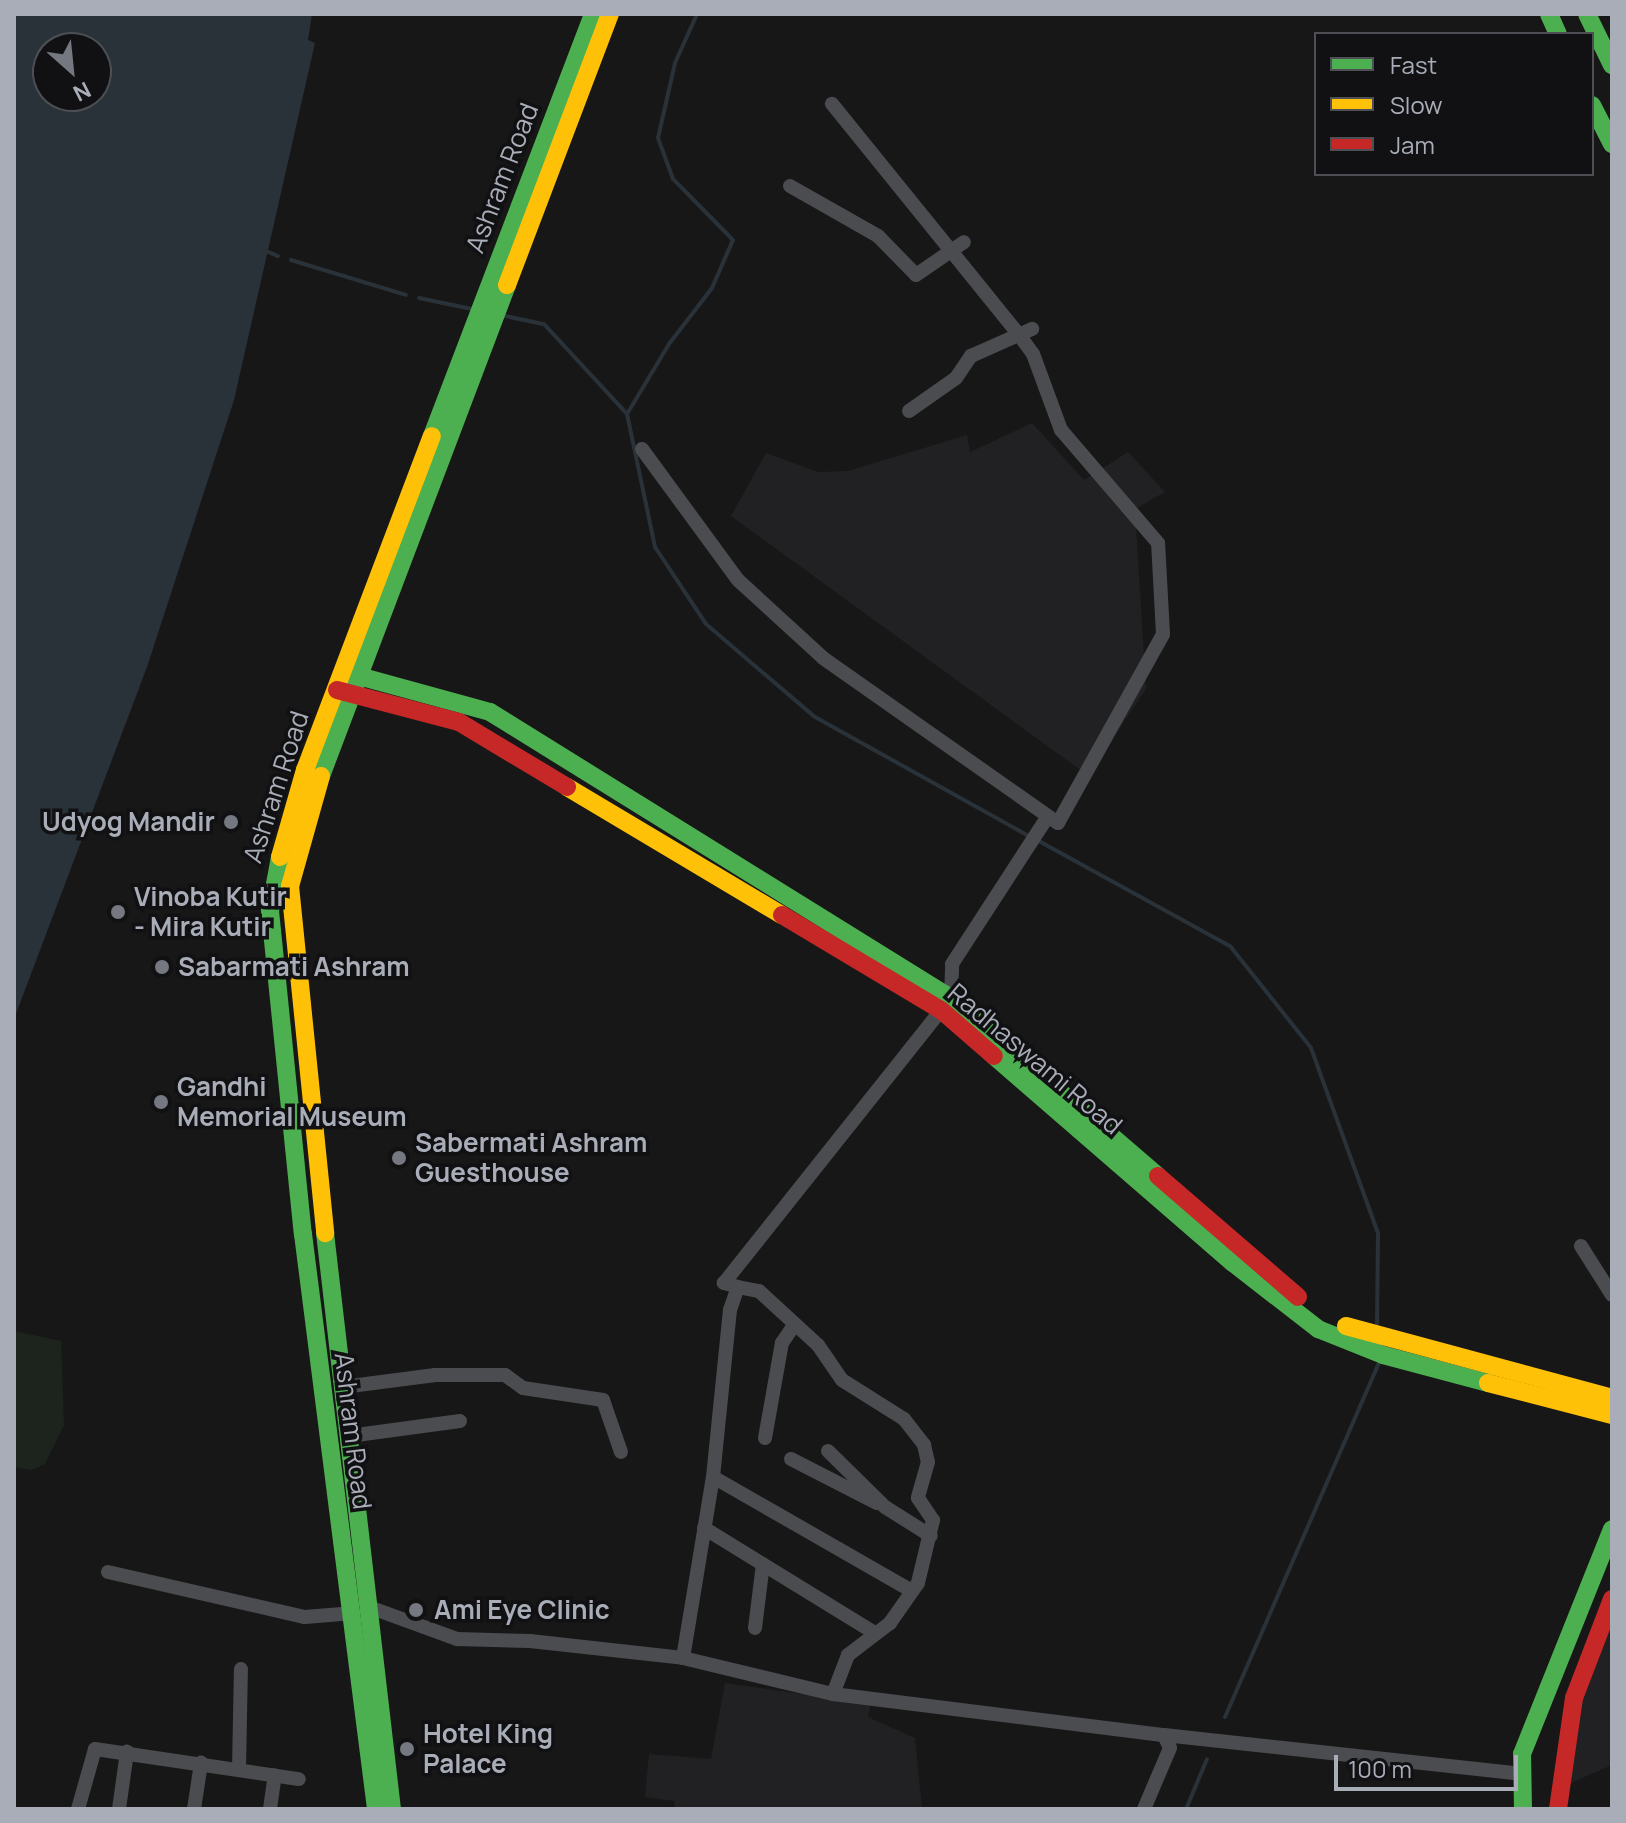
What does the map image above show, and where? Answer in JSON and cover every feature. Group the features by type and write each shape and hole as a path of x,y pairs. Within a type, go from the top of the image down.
{"main road":[{"name":"Ashram Road","path":"350,673 593,14"},
{"name":"Ashram Road","path":"392,1809 362,1610 331,1478 270,911 320,779 343,691 610,14"},
{"path":"1587,14 1612,65"},
{"path":"1594,109 1612,144"},
{"name":"Radhaswami Road","path":"350,673 490,712 946,1004 1233,1263 1318,1329 1612,1415"},
{"name":"Radhaswami Road","path":"343,691 459,722 946,1004"},
{"name":"Ashram Road","path":"282,884 289,913 349,1436 376,1809"},
{"name":"Radhaswami Road","path":"1385,1347 1612,1398"},
{"path":"1523,1809 1522,1754 1612,1529"},
{"path":"1558,1809 1574,1698 1612,1599"}],"street":[{"path":"642,449 738,580 823,658 1058,823 1163,634 1158,543 1061,430 1026,332 950,253 832,104"},
{"path":"790,186 878,236 916,275 964,242"},
{"path":"909,411 956,378 971,356 1026,332"},
{"path":"833,1694 848,1655 890,1623 912,1591 931,1536 933,1520 918,1498 928,1462 924,1445 904,1419 842,1380 818,1345 759,1291 724,1283 946,1004 952,964 1048,816"},
{"path":"1581,1246 1612,1295"},
{"path":"683,1658 713,1477 730,1310 738,1287"},
{"path":"765,1438 782,1343 795,1324"},
{"path":"343,1387 435,1375 505,1375 523,1388 603,1400 621,1452"},
{"path":"349,1436 460,1421"},
{"path":"828,1451 885,1507"},
{"path":"791,1459 885,1507 931,1536"},
{"path":"713,1477 912,1591"},
{"path":"704,1528 875,1633"},
{"path":"755,1628 763,1564"},
{"path":"108,1572 282,1613 327,1617 362,1610 457,1639 530,1641 683,1658 833,1694 1164,1735 1523,1774"},
{"path":"239,1769 241,1669"},
{"path":"1144,1809 1170,1748 1164,1735"},
{"path":"78,1809 95,1749 299,1779"},
{"path":"119,1809 127,1752"},
{"path":"194,1809 201,1763"},
{"path":"270,1809 275,1775"}],"shaded area":[{"path":"14,14 312,14 308,40 315,43 234,400 147,667 14,1019"},
{"path":"1032,423 1084,480 1128,452 1165,492 1135,509 1146,689 1115,735 1079,769 731,516 766,453 818,472 848,471 967,435 970,452"},
{"path":"14,1331 61,1341 64,1425 45,1464 31,1470 14,1467"},
{"path":"1612,1623 1612,1765 1564,1786 1577,1699"},
{"path":"725,1683 871,1704 868,1717 915,1738 922,1809 675,1809 674,1801 645,1797 649,1754 711,1759"}],"waterway":[{"path":"627,414 669,344 712,288 733,240 673,179 658,138 675,63 697,14"},
{"path":"266,251 278,256"},
{"path":"291,260 406,295"},
{"path":"419,298 472,309"},
{"path":"505,316 544,324 627,414 655,547 706,624 815,717 1029,836"},
{"path":"1037,840 1230,946 1311,1048 1378,1233 1377,1324"},
{"path":"1225,1717 1380,1360"},
{"path":"1186,1809 1207,1759"}],"traffic: fast":[{"path":"432,436 593,14"},
{"path":"1549,14 1557,32"},
{"path":"1587,14 1612,65"},
{"path":"1594,109 1612,144"},
{"path":"321,776 507,285"},
{"path":"344,672 490,712 951,998 1158,1176"},
{"path":"280,857 270,911 303,1234 376,1809"},
{"path":"994,1056 1233,1263 1318,1329 1383,1355 1488,1383"},
{"path":"325,1233 392,1809"},
{"path":"1523,1809 1522,1754 1612,1529"}],"traffic: slow":[{"path":"507,285 610,14"},
{"path":"280,857 305,770 432,436"},
{"path":"321,776 290,886 325,1233"},
{"path":"567,787 782,915"},
{"path":"1346,1326 1612,1398"},
{"path":"1488,1383 1612,1415"}],"traffic: jam":[{"path":"337,690 459,722 567,787"},
{"path":"782,915 941,1010 994,1056"},
{"path":"1158,1176 1298,1297"},
{"path":"1558,1809 1574,1698 1612,1599"}],"place":[{"name":"Udyog Mandir","path":"231,822"},
{"name":"Vinoba Kutir - Mira Kutir","path":"118,912"},
{"name":"Sabarmati Ashram","path":"162,967"},
{"name":"Gandhi Memorial Museum","path":"161,1102"},
{"name":"Sabermati Ashram Guesthouse","path":"399,1158"},
{"name":"Ami Eye Clinic","path":"416,1610"},
{"name":"Hotel King Palace","path":"407,1749"}]}
